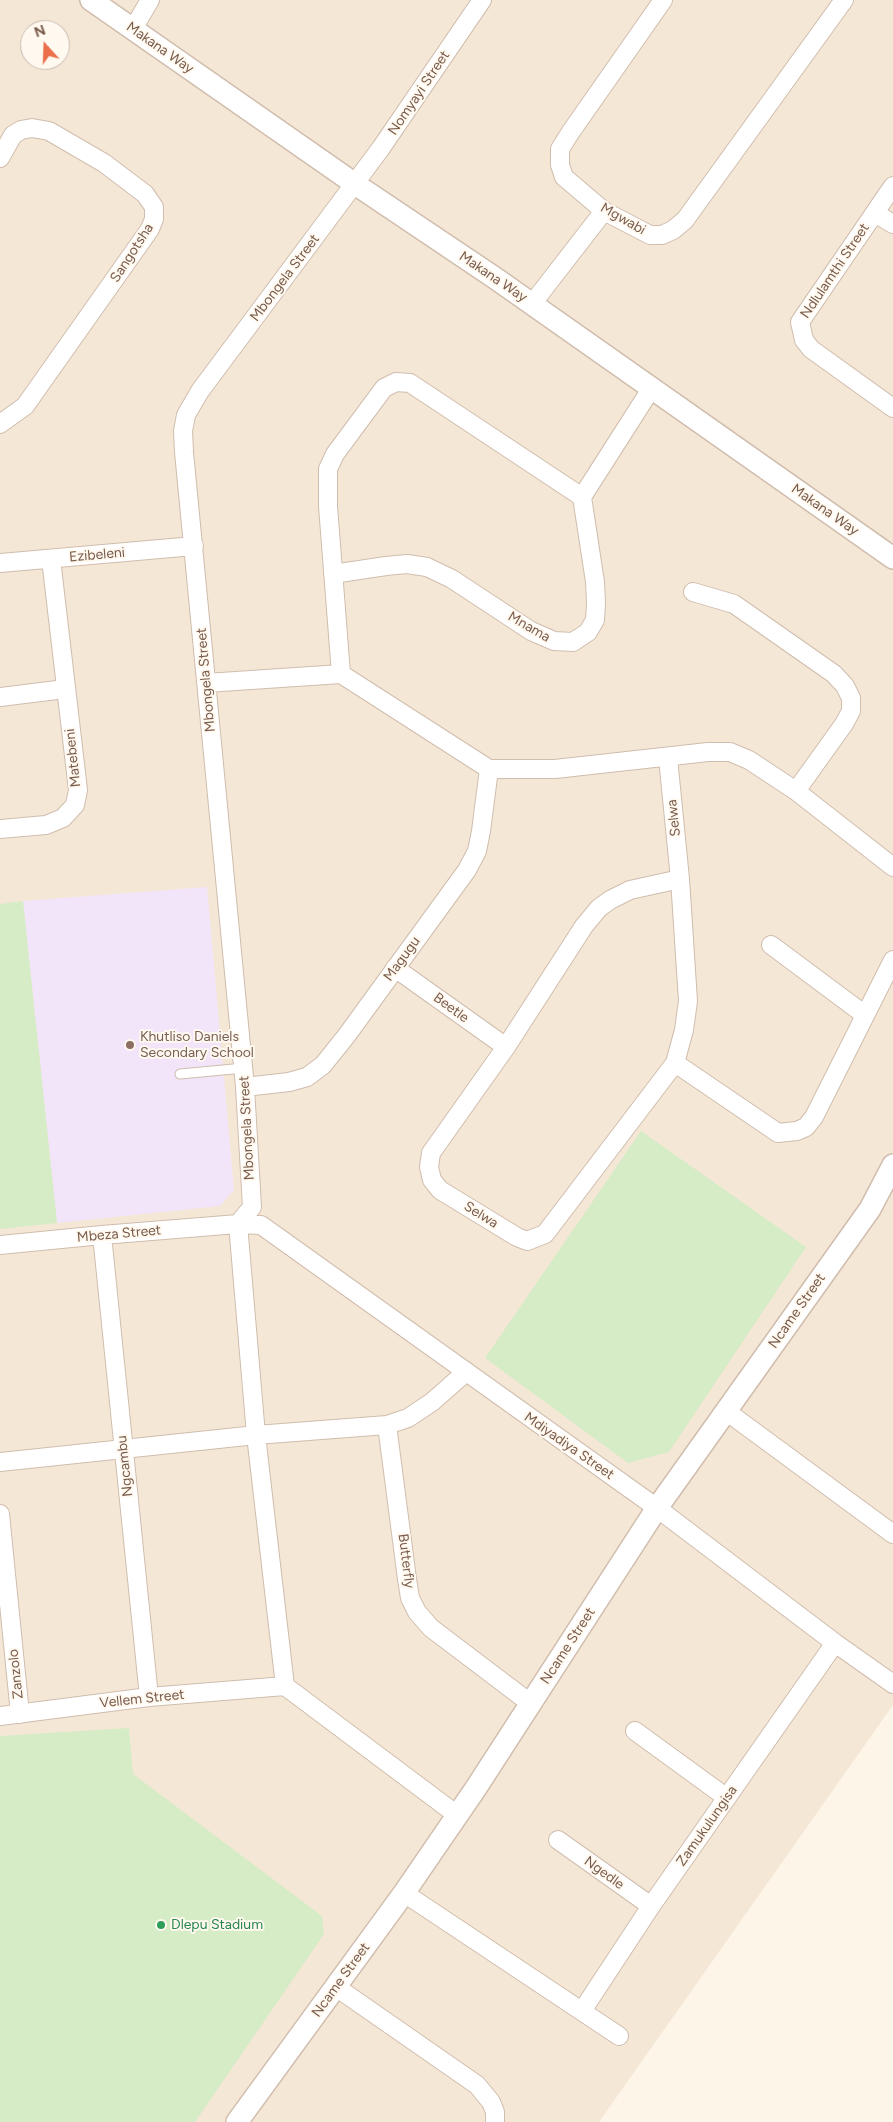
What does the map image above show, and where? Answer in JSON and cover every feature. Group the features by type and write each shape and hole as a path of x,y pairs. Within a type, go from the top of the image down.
{"street":[{"name":"Makana Way","path":"91,0 355,184 532,304 893,558"},
{"path":"133,29 150,0"},
{"name":"Nomyayi Street","path":"355,184 482,0"},
{"name":"Mgwabi","path":"663,0 560,149 560,165 564,177 604,211 650,235 662,235 673,230 685,220 844,0"},
{"name":"Sangotsha","path":"0,158 13,135 21,130 32,128 49,131 104,163 146,194 154,207 154,218 150,229 25,406 0,424"},
{"name":"Mbongela Street","path":"238,1224 252,1207 246,1087 183,432 186,415 200,391 355,184"},
{"name":"Ndlulamthi Street","path":"893,186 800,322 804,340 810,349 893,408"},
{"path":"532,304 604,211"},
{"path":"875,213 893,224"},
{"path":"341,674 328,506 328,469 335,454 372,401 384,388 396,382 410,383 582,497 651,389"},
{"name":"Mnama","path":"334,574 408,564 427,567 452,579 532,631 554,642 573,642 588,632 595,620 595,582 582,497"},
{"name":"Ezibeleni","path":"0,562 194,546"},
{"name":"Matebeni","path":"0,829 46,825 63,818 74,805 78,790 51,559"},
{"path":"693,592 734,604 834,674 845,686 851,698 851,711 844,724 796,791"},
{"path":"206,683 341,674 489,769 555,769 668,758 708,752 730,752 748,760 796,791 893,867"},
{"path":"0,697 65,689"},
{"name":"Selwa","path":"668,758 680,879 688,1001 684,1030 675,1063 545,1234 527,1240 517,1237 440,1190 432,1180 429,1167 431,1153 506,1048 584,926 599,908 630,890 680,879"},
{"name":"Magugu","path":"246,1087 289,1082 307,1077 323,1065 347,1035 467,870 476,851 481,831 489,769"},
{"path":"771,945 865,1016"},
{"path":"675,1063 778,1133 797,1131 806,1127 814,1117 893,960"},
{"name":"Beetle","path":"396,968 506,1048"},
{"name":"Ncame Street","path":"237,2122 404,1893 457,1816 530,1703 546,1682 657,1508 870,1208 893,1165"},
{"path":"238,1224 256,1435 285,1686 457,1816"},
{"name":"Mbeza Street","path":"0,1245 102,1234 238,1224"},
{"name":"Mdiyadiya Street","path":"238,1224 261,1225 657,1508 835,1643 893,1684"},
{"name":"Ngcambu","path":"102,1234 149,1697"},
{"path":"0,1462 256,1435 388,1425 408,1418 432,1402 466,1372"},
{"path":"726,1411 893,1534"},
{"name":"Butterfly","path":"388,1425 407,1579 410,1598 417,1612 431,1628 530,1703"},
{"name":"Zanzolo","path":"0,1514 20,1714"},
{"name":"Zamukulungisa","path":"582,2011 651,1906 835,1643"},
{"name":"Vellem Street","path":"0,1716 149,1697 285,1686"},
{"path":"635,1731 727,1798"},
{"name":"Ngedle","path":"558,1840 651,1906"},
{"path":"404,1893 619,2036"},
{"path":"336,1987 477,2085 491,2102 495,2122"}],"lane":[{"path":"180,1074 244,1068"}],"shaded area":[{"path":"0,0 893,0 893,1705 599,2122 0,2122"},
{"name":"Khutliso Daniels Secondary School","path":"207,887 234,1190 220,1206 57,1223 23,901"}],"green space":[{"path":"23,901 57,1223 0,1229 0,904"},
{"path":"641,1131 806,1247 669,1452 628,1463 485,1358"},
{"name":"Dlepu Stadium","path":"129,1728 133,1774 322,1916 324,1934 195,2122 0,2122 0,1736"}],"place":[{"name":"Khutliso Daniels Secondary School","path":"130,1045"},
{"name":"Dlepu Stadium","path":"161,1925"}]}
